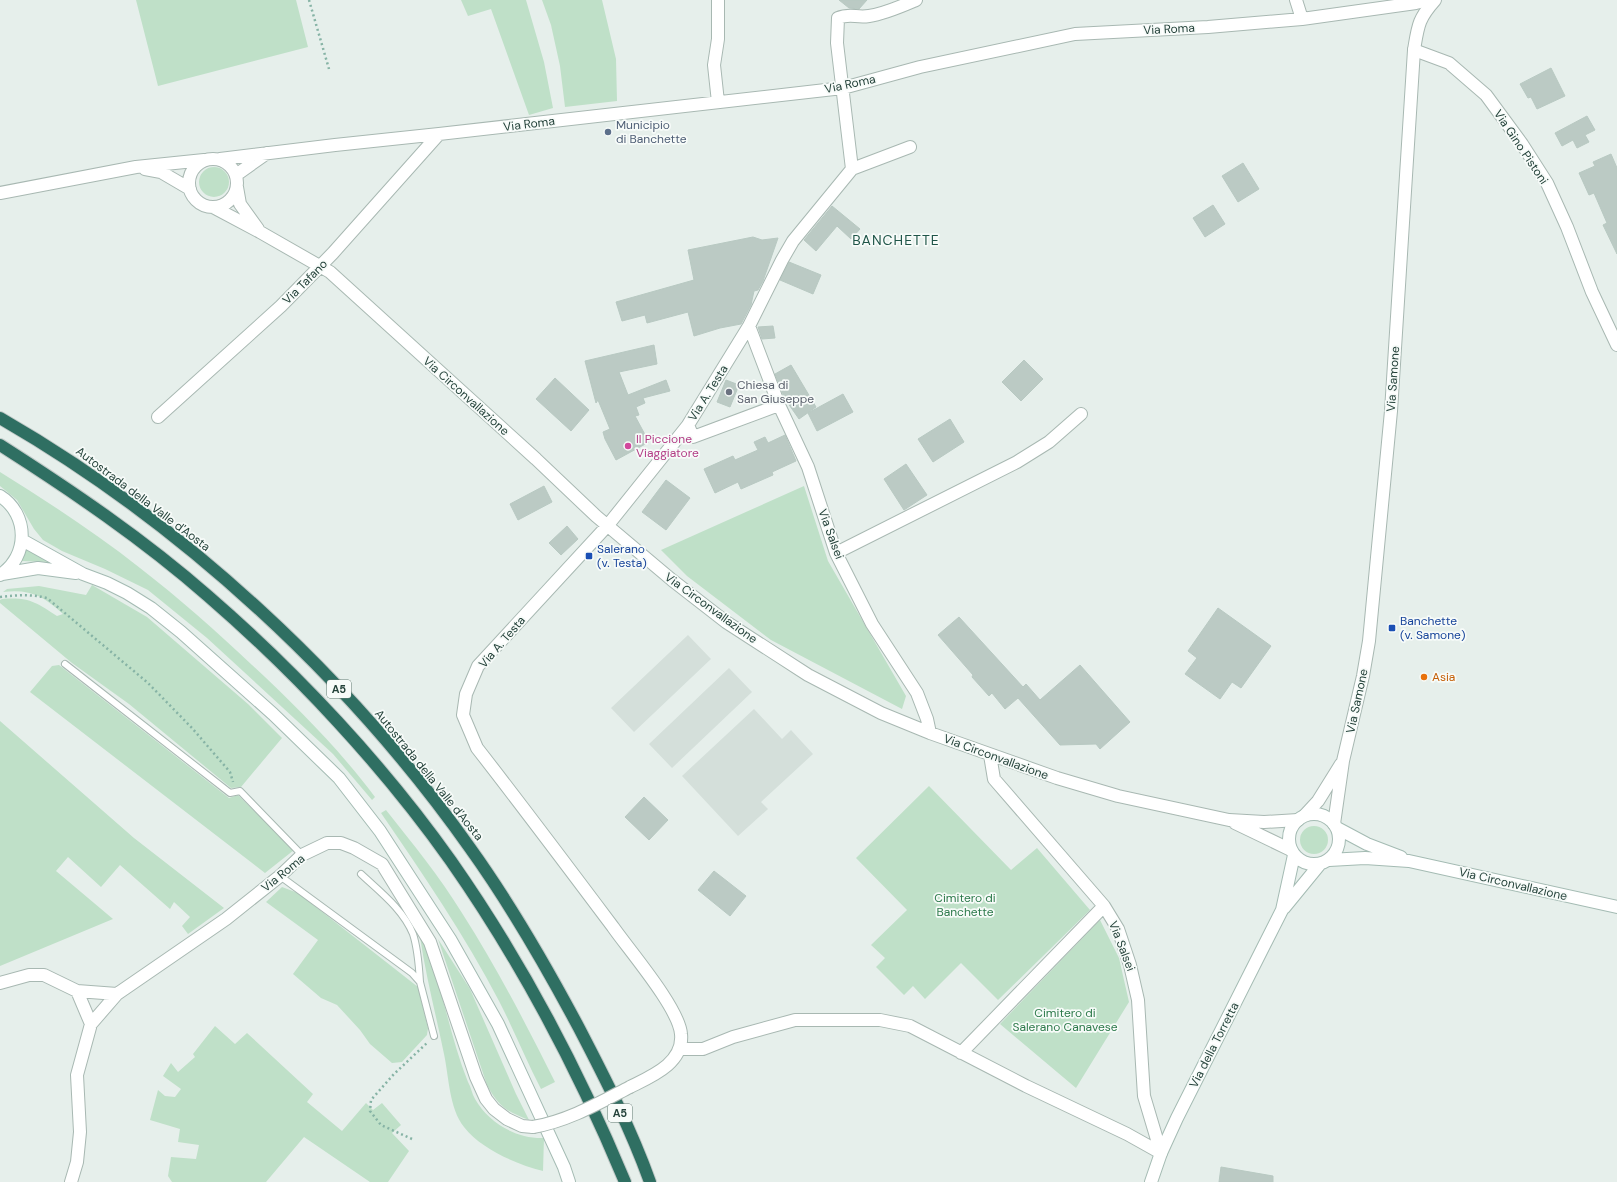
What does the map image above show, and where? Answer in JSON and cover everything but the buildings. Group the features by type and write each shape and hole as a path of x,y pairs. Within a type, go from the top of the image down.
{"highway":[{"name":"Autostrada della Valle d'Aosta","path":"0,418 67,460 114,492 168,532 220,575 266,616 316,664 401,758 470,847 535,949 563,998 598,1066 650,1182"},
{"name":"A5","path":"0,445 98,510 154,552 206,594 250,632 296,678 338,722 380,770 450,859 515,961 567,1054 586,1093 624,1182"}],"street":[{"path":"718,0 718,39 714,65 718,102"},
{"path":"910,146 852,169 837,43 838,18 846,15 856,17 869,16 916,0"},
{"path":"1296,0 1302,19"},
{"name":"Via Roma","path":"220,159 268,152 843,88 920,67 1075,34 1208,27 1302,19 1429,0"},
{"name":"Via Samone","path":"1336,826 1343,761 1363,676 1370,633 1391,411 1414,50 1418,24 1426,10 1435,0"},
{"name":"Via Gino Pistoni","path":"1414,50 1449,63 1486,95 1522,144 1547,183 1567,227 1592,292 1617,345"},
{"name":"Via Tafano","path":"158,417 281,306 333,254 439,134"},
{"name":"Via Roma","path":"237,181 268,152"},
{"path":"0,193 136,167 212,158 220,159 233,168 237,181 234,195 221,206 213,207 198,202 190,189 190,175 198,164 204,160"},
{"path":"136,167 161,172 190,189"},
{"name":"Via A. Testa","path":"680,1049 681,1034 676,1018 667,1002 478,748 464,715 466,694 478,666 608,525 688,425 749,326 793,241 852,169"},
{"name":"Via Circonvallazione","path":"237,181 240,204 260,232"},
{"name":"Via Circonvallazione","path":"213,207 330,272 608,525 672,580 726,622 808,675 881,713 930,733 1057,778 1118,796 1229,820 1264,822 1302,817"},
{"name":"Via Salsei","path":"749,326 779,405 808,467 836,553 872,624 917,693 927,719 930,733"},
{"path":"688,425 693,437 779,405"},
{"path":"836,553 1018,462 1049,442 1080,414"},
{"path":"0,496 6,500 17,513 21,525 22,540 17,558 10,567 1,574"},
{"path":"22,540 83,574 128,593 151,608 181,632 273,714 339,778 380,831 450,939 498,1024 569,1182"},
{"path":"1,574 38,568 83,574"},
{"name":"Via Salsei","path":"990,755 994,779 1104,906 1118,929 1130,965 1138,1000 1144,1096 1161,1153"},
{"name":"Via Samone","path":"1302,817 1318,801 1343,761"},
{"path":"1282,910 1324,862 1337,850 1340,842 1336,826 1322,815 1314,814 1302,817 1293,826 1290,833 1289,841 1293,852 1302,862 1309,864 1324,862"},
{"name":"Via Circonvallazione","path":"1229,820 1262,834 1293,852"},
{"name":"Via Circonvallazione","path":"1336,826 1367,844 1409,861"},
{"name":"Via Roma","path":"71,1182 77,1162 80,1132 76,1075 91,1024 117,994 226,919 280,876 302,855 327,843 341,843 354,848 382,864 430,942 476,1077 486,1099 494,1110 507,1120 522,1126 534,1127 563,1119 660,1071 671,1062 680,1049"},
{"path":"1282,910 1293,852"},
{"name":"Via Circonvallazione","path":"1324,862 1365,858 1409,861 1617,907"},
{"path":"961,1053 1104,906"},
{"name":"Via della Torretta","path":"1151,1182 1161,1153 1177,1118 1282,910"},
{"path":"0,984 29,975 44,975 78,991 117,994"},
{"path":"78,991 91,1024"},
{"path":"680,1049 703,1049 733,1037 795,1020 880,1020 910,1026 1026,1086 1127,1134 1161,1153"}],"lane":[{"path":"65,664 230,793 240,791 302,855"},
{"path":"361,874 397,908 412,933 418,955 420,982 434,1036"},
{"path":"280,876 412,974 420,982"}],"path":[{"path":"309,0 329,69"},
{"path":"0,597 33,595 47,598 63,611 148,683 192,728 230,772 235,792"},
{"path":"412,1139 381,1125 370,1111 371,1100 394,1074 434,1036"}],"shaded area":[{"path":"688,635 711,659 634,732 611,708"},
{"path":"729,668 752,692 672,768 649,744"},
{"path":"754,709 782,739 791,730 813,754 761,802 768,809 738,836 682,776"}],"green space":[{"path":"136,0 296,0 308,47 158,86"},
{"path":"461,0 526,0 544,62 553,108 529,115 491,9 468,16"},
{"path":"542,0 602,0 616,59 617,101 565,107 560,66 551,25"},
{"path":"214,167 225,171 229,182 225,193 214,197 203,193 199,182 203,171"},
{"path":"0,472 54,506 106,542 155,579 197,615 301,712 347,762 375,797 372,800 333,754 207,638 148,590 105,569 62,551 43,540 34,529 17,500 0,486"},
{"path":"804,486 828,561 906,696 902,709 771,640 687,576 661,550"},
{"path":"27,547 50,562 21,561"},
{"path":"92,585 147,617 248,704 282,738 241,787 231,788 129,704 72,663 0,603 0,600 2,599 25,600 37,604 57,616 63,614 43,598 29,593 13,591 3,592 7,589 39,586 86,595"},
{"path":"59,665 229,798 238,795 294,850 265,873 30,692 52,666"},
{"path":"0,721 134,838 224,908 188,934 182,926 190,917 174,902 170,909 120,865 101,887 68,857 56,871 113,919 0,966"},
{"name":"Cimitero di Banchette","path":"929,786 1011,870 1037,848 1090,910 998,1000 961,963 925,999 913,986 904,995 876,967 885,958 871,945 907,910 856,858"},
{"path":"386,810 454,900 511,996 555,1082 541,1089 486,977 443,906 381,813"},
{"path":"1314,826 1324,830 1328,840 1324,850 1314,854 1304,850 1300,840 1304,830"},
{"path":"282,887 298,893 418,987 428,1028 427,1035 402,1062 392,1063 370,1044 360,1030 337,1005 321,998 293,974 318,940 266,902"},
{"name":"Cimitero di Salerano Canavese","path":"1100,920 1119,958 1129,1002 1076,1088 1000,1024"},
{"path":"420,937 432,965 442,995 459,1058 474,1097 481,1108 504,1128 523,1136 544,1138 543,1171 511,1160 489,1149 471,1135 459,1119 452,1102 444,1054"},
{"path":"438,939 470,989 529,1120 514,1114 499,1103 487,1085"},
{"path":"215,1026 235,1044 247,1033 313,1094 307,1102 342,1131 366,1103 373,1110 382,1103 401,1125 392,1133 409,1151 388,1182 370,1182 304,1137 266,1182 172,1182 168,1176 171,1157 196,1159 199,1145 178,1142 180,1129 150,1120 158,1090 165,1096 175,1097 181,1089 163,1076 171,1063 178,1072 195,1057 193,1054"}],"place":[{"name":"Municipio di Banchette","path":"608,132"},
{"name":"Chiesa di San Giuseppe","path":"729,392"},
{"name":"Il Piccione Viaggiatore","path":"628,446"},
{"name":"Salerano (v. Testa)","path":"589,556"},
{"name":"Banchette (v. Samone)","path":"1392,628"},
{"name":"Asia","path":"1424,677"}],"district":[{"name":"BANCHETTE","path":"896,240"}]}
